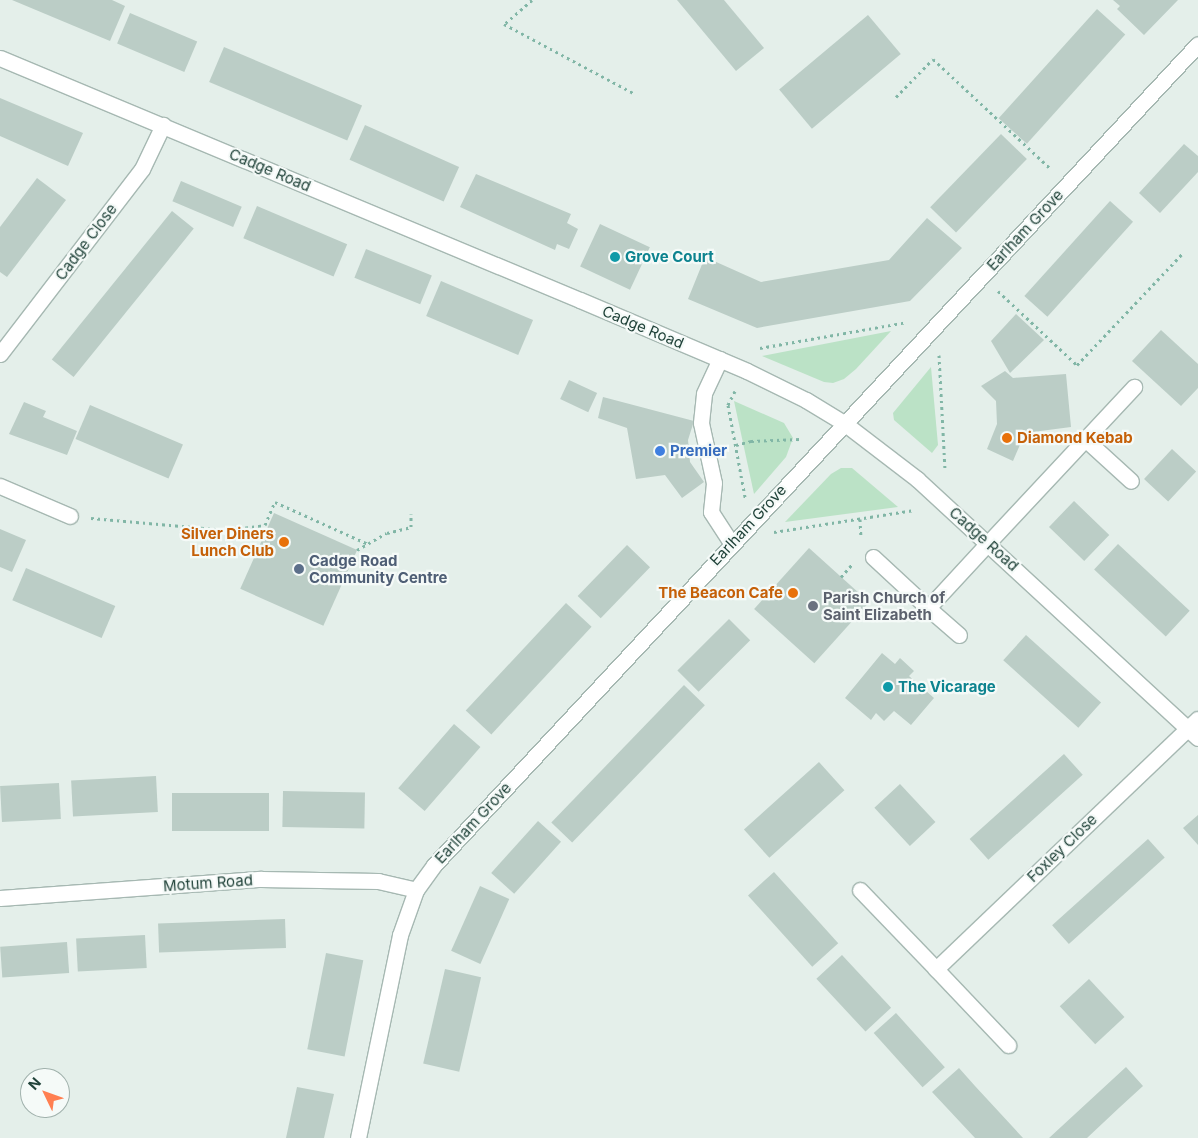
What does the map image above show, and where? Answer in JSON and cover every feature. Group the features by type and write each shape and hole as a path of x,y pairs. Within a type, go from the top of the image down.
{"street":[{"name":"Earlham Grove","path":"358,1138 400,935 416,890 434,866 731,543 1198,44"},
{"name":"Cadge Road","path":"0,58 720,359 806,400 844,423 917,479 1195,728"},
{"name":"Cadge Close","path":"0,354 142,169 163,125"},
{"path":"720,359 704,394 701,423 714,483 712,512 731,543"},
{"path":"928,608 1134,387"},
{"path":"1085,439 1131,481"},
{"path":"0,486 70,516"},
{"path":"873,557 959,635"},
{"name":"Foxley Close","path":"936,969 1195,728"},
{"name":"Motum Road","path":"0,898 262,879 378,881 416,890"},
{"path":"860,890 1008,1045"}],"path":[{"path":"532,0 504,24 633,93"},
{"path":"896,97 933,59 1052,170"},
{"path":"996,289 1077,364 1183,254"},
{"path":"760,348 909,322"},
{"path":"939,349 945,471"},
{"path":"736,390 728,404 747,507"},
{"path":"736,445 751,441 802,439"},
{"path":"70,516 226,530 264,525 275,502 368,544"},
{"path":"769,527 776,533 914,510"},
{"path":"357,550 387,533 411,527 411,514"}],"green space":[{"path":"891,331 856,369 844,379 833,383 824,382 762,356"},
{"path":"931,367 938,445 932,453 894,420 893,413"},
{"path":"734,401 784,423 793,438 786,457 754,494"},
{"path":"841,468 852,468 898,507 785,522 831,474"}],"building":[{"path":"12,0 112,0 125,6 110,41"},
{"path":"677,0 724,0 764,48 736,71"},
{"path":"1113,0 1178,0 1144,35 1117,9 1120,6"},
{"path":"1097,9 1125,34 1027,144 999,118"},
{"path":"130,13 197,42 184,72 117,43"},
{"path":"868,15 901,54 812,129 779,90"},
{"path":"224,47 362,106 347,141 209,82"},
{"path":"0,98 83,133 68,166 0,136"},
{"path":"365,125 459,167 444,202 350,160"},
{"path":"1001,134 1027,159 956,232 930,207"},
{"path":"1184,144 1198,156 1198,172 1160,213 1139,193"},
{"path":"476,174 571,214 567,223 578,229 569,249 557,244 555,250 460,207"},
{"path":"37,178 66,200 7,277 0,272 0,227"},
{"path":"181,181 242,207 233,227 172,201"},
{"path":"1110,201 1133,222 1047,317 1024,296"},
{"path":"257,206 347,244 334,277 243,238"},
{"path":"172,211 194,229 74,377 52,359"},
{"path":"927,218 962,248 910,301 757,328 688,299 705,257 761,282 889,260"},
{"name":"Grove Court","path":"600,224 650,247 630,290 580,267"},
{"path":"366,249 432,276 420,304 354,278"},
{"path":"441,281 533,320 518,355 426,316"},
{"path":"1016,314 1044,340 1010,373 991,341"},
{"path":"1161,330 1198,364 1198,388 1181,406 1132,361"},
{"path":"1005,371 1013,378 1066,374 1071,427 1025,433 1013,461 987,449 997,424 996,401 981,386"},
{"path":"569,380 597,393 588,412 560,399"},
{"name":"Premier","path":"603,397 694,421 688,440 690,462 704,482 682,498 665,475 636,479 627,428 598,418"},
{"path":"24,402 46,411 43,417 77,431 67,455 9,434"},
{"path":"90,405 183,444 169,479 76,439"},
{"path":"1172,449 1196,472 1168,501 1144,479"},
{"path":"1074,501 1109,535 1084,561 1049,527"},
{"name":"Cadge Road Community Centre","path":"274,513 357,550 323,626 240,589"},
{"path":"0,529 26,540 12,572 0,567"},
{"path":"1118,544 1190,611 1166,636 1094,570"},
{"path":"627,545 650,567 601,618 578,596"},
{"name":"Parish Church of Saint Elizabeth","path":"809,548 869,602 814,663 754,609"},
{"path":"26,568 115,606 102,638 12,600"},
{"path":"566,603 592,627 491,734 466,711"},
{"path":"729,619 750,640 699,692 677,671"},
{"path":"1026,635 1101,703 1078,728 1003,660"},
{"name":"The Vicarage","path":"882,653 895,664 900,658 914,671 909,676 934,698 911,725 894,711 884,721 876,713 871,720 845,698"},
{"path":"684,685 705,705 572,843 551,822"},
{"path":"454,724 480,747 425,811 398,788"},
{"path":"1064,754 1083,775 988,860 970,839"},
{"path":"819,762 844,790 769,858 744,830"},
{"path":"156,776 158,812 73,816 71,780"},
{"path":"59,783 61,819 2,822 0,786"},
{"path":"900,784 935,822 910,846 874,808"},
{"path":"283,791 365,792 364,828 282,827"},
{"path":"172,793 269,793 269,831 172,831"},
{"path":"1198,815 1198,845 1183,828"},
{"path":"538,821 561,842 514,894 491,873"},
{"path":"1148,839 1165,858 1069,944 1052,925"},
{"path":"774,872 838,943 812,967 748,895"},
{"path":"480,886 509,899 480,964 451,951"},
{"path":"285,919 286,948 159,952 158,923"},
{"path":"145,935 147,968 78,972 76,939"},
{"path":"67,942 69,973 2,978 0,947"},
{"path":"326,953 363,960 345,1056 307,1049"},
{"path":"842,955 891,1008 866,1032 816,979"},
{"path":"445,969 481,977 459,1072 423,1064"},
{"path":"1089,979 1124,1017 1095,1044 1060,1006"},
{"path":"896,1013 945,1067 923,1087 874,1033"},
{"path":"1126,1067 1143,1086 1087,1138 1049,1138"},
{"path":"959,1068 1023,1138 975,1138 932,1092"},
{"path":"297,1087 334,1094 324,1138 286,1138"}],"place":[{"name":"Grove Court","path":"615,257"},
{"name":"Diamond Kebab","path":"1007,438"},
{"name":"Premier","path":"660,451"},
{"name":"Silver Diners Lunch Club","path":"284,542"},
{"name":"Cadge Road Community Centre","path":"299,569"},
{"name":"The Beacon Cafe","path":"793,593"},
{"name":"Parish Church of Saint Elizabeth","path":"813,606"},
{"name":"The Vicarage","path":"888,687"}]}
